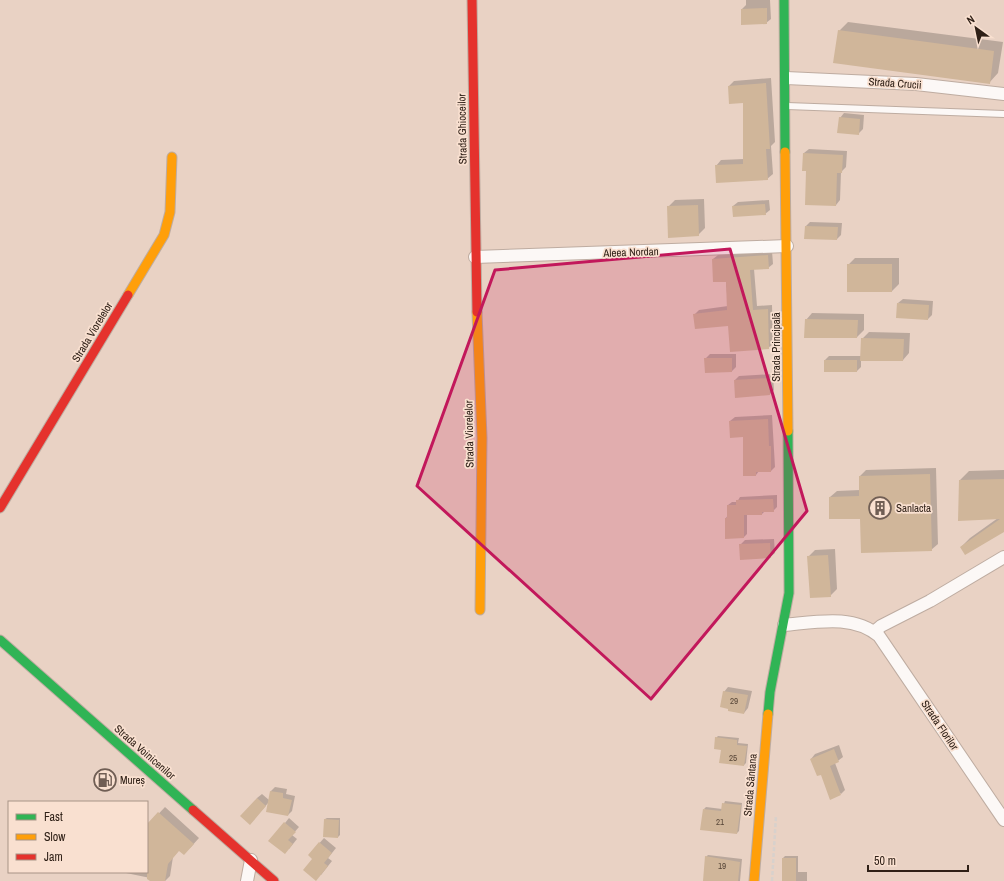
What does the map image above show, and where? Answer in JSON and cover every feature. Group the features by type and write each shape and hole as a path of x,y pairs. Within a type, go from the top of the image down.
{"street":[{"name":"Strada Ghioceilor","path":"472,0 475,257"},
{"name":"Strada Principală","path":"770,692 789,593 786,78 784,0"},
{"name":"Strada Crucii","path":"786,78 916,84 1004,94"},
{"name":"Strada Viorelelor","path":"0,508 164,235 170,212 172,157"},
{"name":"Aleea Nordan","path":"475,257 787,246"},
{"name":"Strada Viorelelor","path":"475,257 482,438 480,610"},
{"path":"874,632 881,626 930,601 1004,557"},
{"name":"Strada Florilor","path":"784,625 832,620 860,625 874,632 896,659 1004,820"},
{"name":"Strada Voinicenilor","path":"0,640 274,881"},
{"name":"Strada Sântana","path":"754,881 770,692"},
{"path":"247,881 251,860"}],"lane":[{"path":"785,106 1004,114"}],"highlighted area":[{"path":"730,249 807,511 651,699 417,486 495,270"}],"building":[{"path":"767,8 767,24 741,25 741,9"},
{"path":"838,30 994,51 990,84 833,63"},
{"path":"766,83 770,149 766,149 768,180 716,183 715,165 743,164 743,103 729,104 728,86"},
{"path":"839,117 860,119 859,135 837,133"},
{"path":"803,153 843,155 842,173 837,173 836,206 805,205 806,171 802,171"},
{"path":"765,204 766,215 733,217 732,206"},
{"path":"698,205 699,236 668,238 667,206"},
{"path":"805,226 838,227 837,240 804,239"},
{"path":"768,255 769,269 750,270 753,310 768,309 769,349 730,352 728,326 695,329 693,314 727,310 726,282 713,282 712,259"},
{"path":"847,264 892,264 892,292 847,292"},
{"path":"897,303 929,305 928,320 896,318"},
{"path":"805,319 858,320 857,338 804,338"},
{"path":"861,338 904,339 903,361 860,361"},
{"path":"704,358 732,358 732,372 705,373"},
{"path":"824,360 857,360 857,372 824,372"},
{"path":"769,378 770,395 735,398 734,380"},
{"path":"768,419 769,446 771,446 771,472 756,472 756,476 743,476 743,437 730,438 729,421"},
{"name":"Sanlacta","path":"930,474 932,551 861,553 860,519 829,519 829,497 859,496 859,476"},
{"path":"1004,479 1004,532 965,555 960,547 1000,519 958,521 959,480"},
{"path":"773,499 774,512 762,512 762,515 744,515 744,538 725,539 725,518 727,518 727,505 736,505 736,500"},
{"path":"770,543 771,558 740,560 739,544"},
{"path":"828,555 831,597 810,598 807,556"},
{"path":"723,691 748,695 744,714 728,711 728,709 720,707"},
{"path":"715,737 737,740 737,745 747,746 744,766 719,763 721,750 714,749"},
{"path":"834,749 839,762 830,766 841,795 830,800 821,775 817,776 810,759"},
{"path":"270,791 283,793 283,798 292,800 288,816 266,812"},
{"path":"257,798 266,806 250,825 240,816"},
{"path":"722,803 741,805 737,834 700,830 703,809 721,811"},
{"path":"158,812 194,844 184,855 179,851 168,864 165,881 150,881 147,879 148,823"},
{"path":"324,819 339,820 338,838 323,837"},
{"path":"284,822 296,832 288,840 293,844 285,854 268,841"},
{"path":"319,842 332,853 324,863 328,866 316,881 303,870 312,859 308,855"},
{"path":"705,856 740,862 738,881 703,881"},
{"path":"782,858 796,858 796,881 782,881"}],"traffic: fast":[{"path":"784,0 785,152"},
{"path":"768,714 770,692 789,593 788,431"},
{"path":"0,640 193,810"}],"traffic: slow":[{"path":"785,152 788,431"},
{"path":"128,295 164,235 170,212 172,157"},
{"path":"477,312 482,438 480,610"},
{"path":"754,881 768,714"}],"traffic: jam":[{"path":"472,0 477,312"},
{"path":"0,508 128,295"},
{"path":"193,810 274,881"}],"place":[{"name":"Sanlacta","path":"880,508"},
{"name":"Mureș","path":"105,780"}]}
